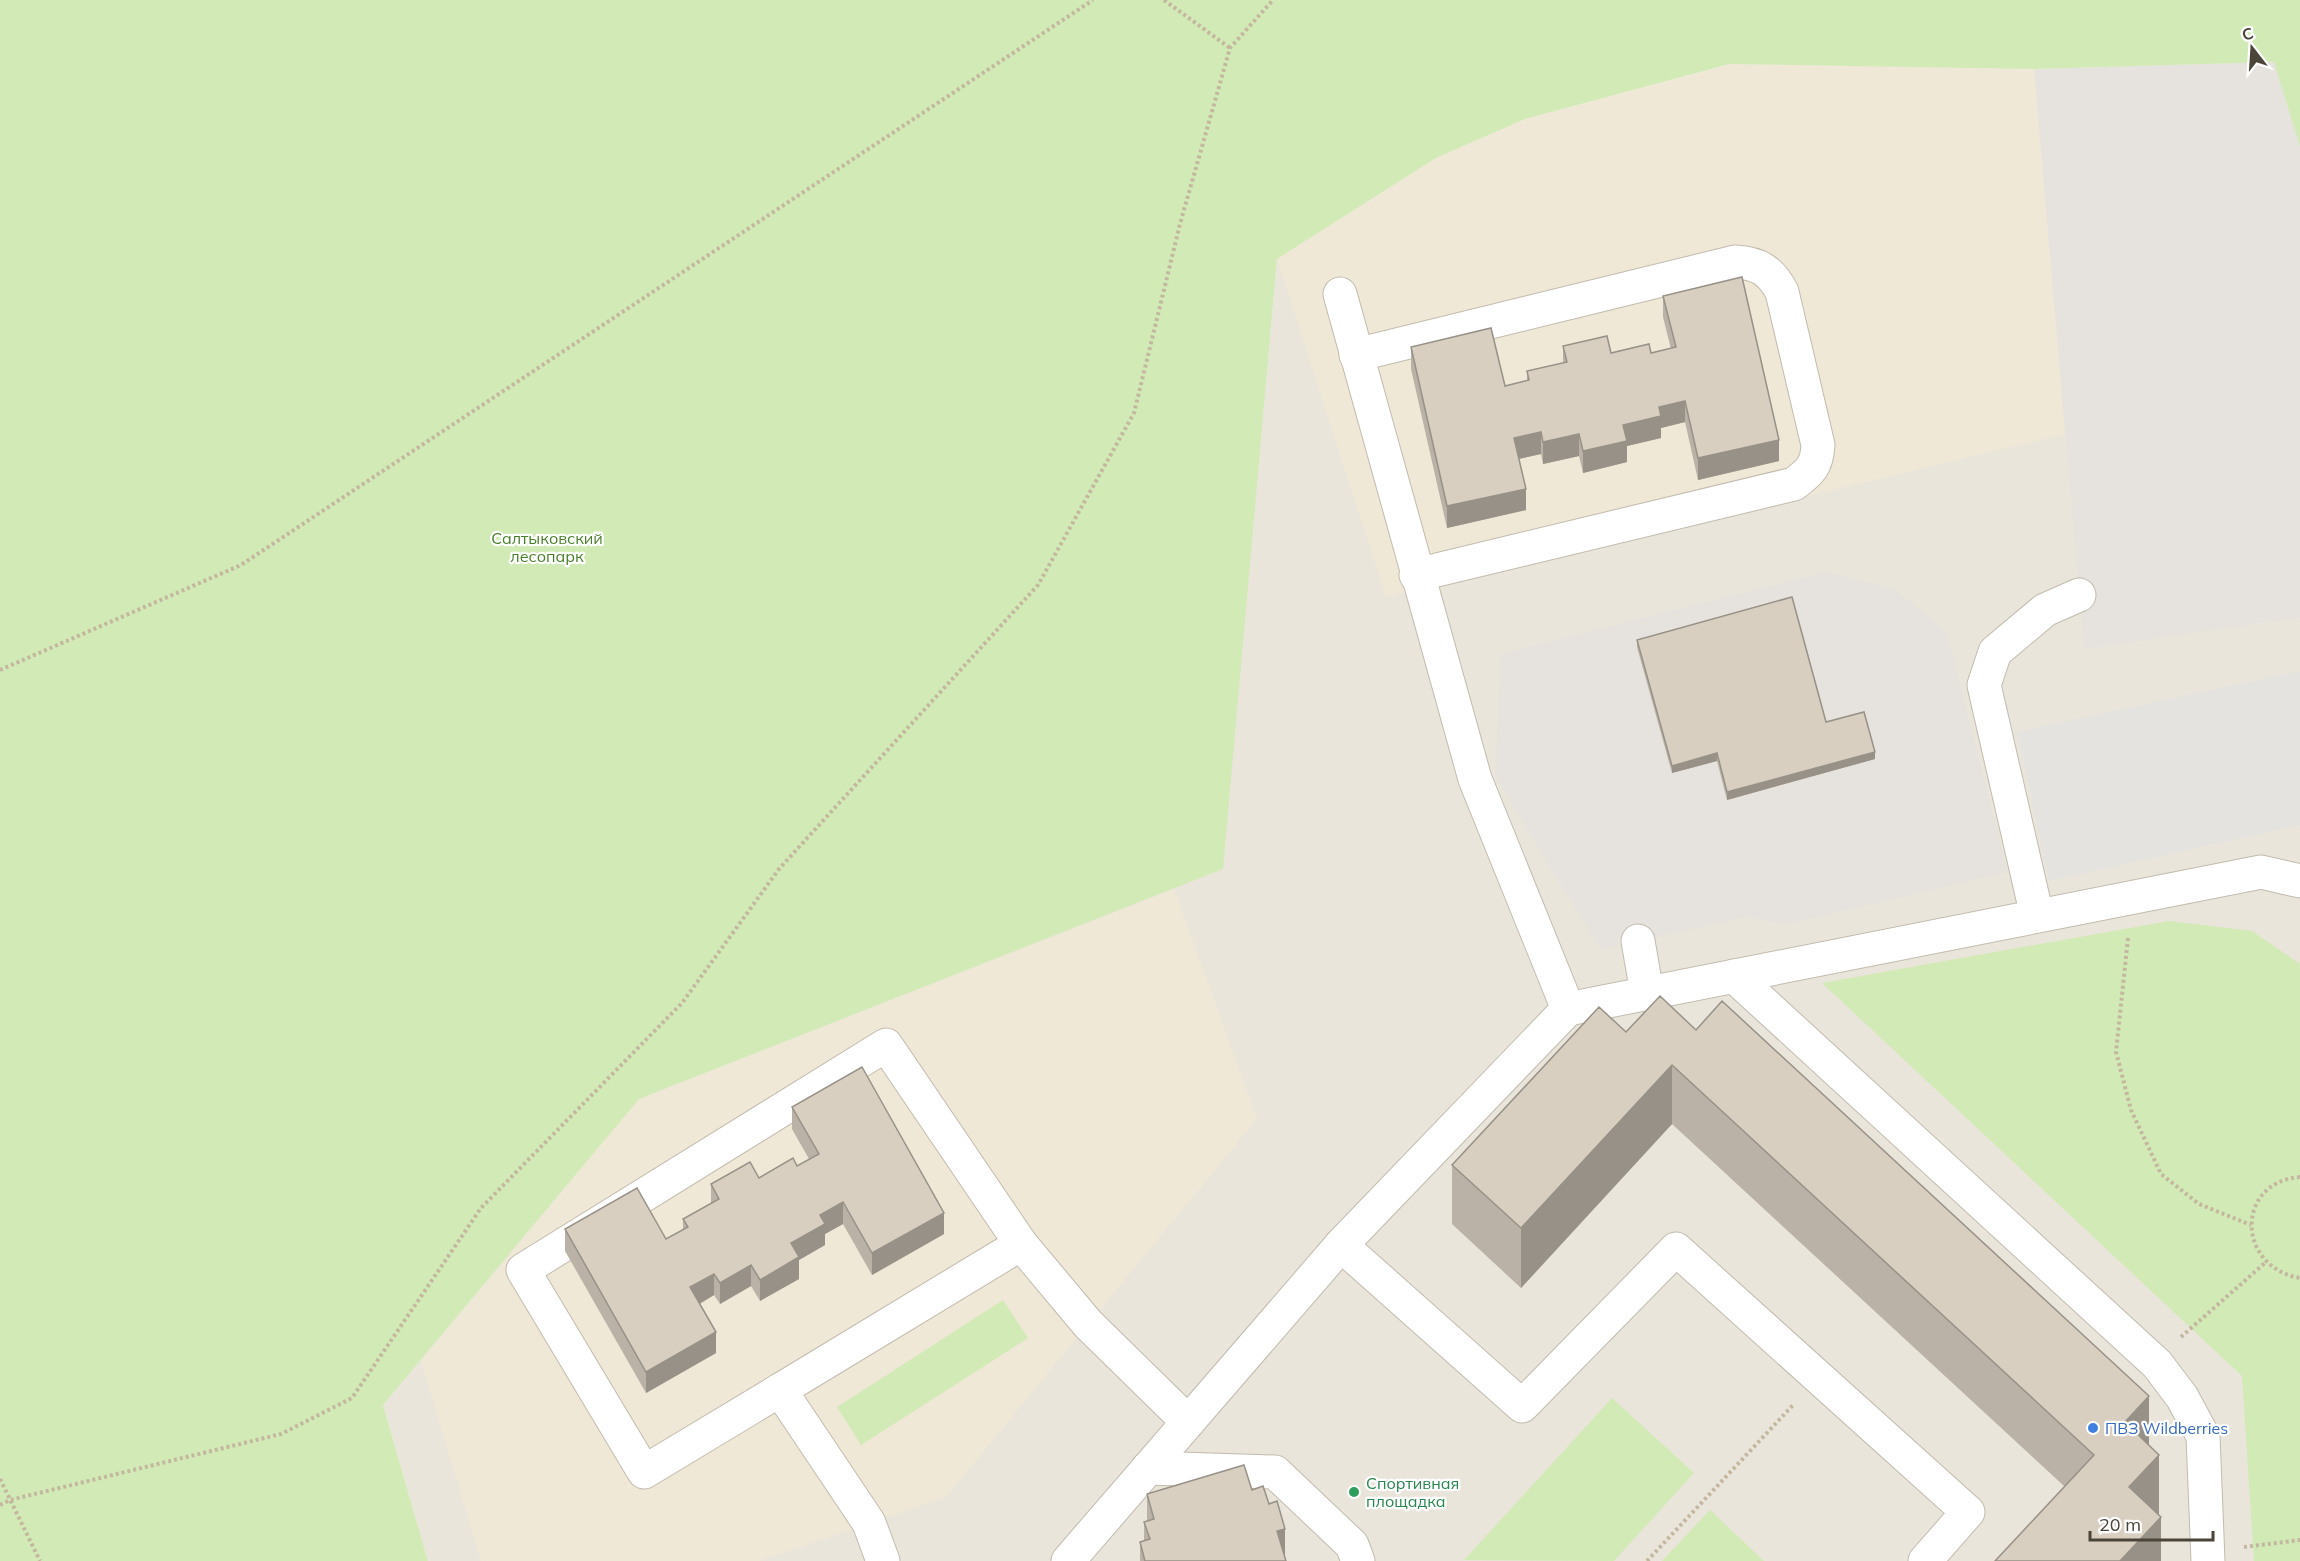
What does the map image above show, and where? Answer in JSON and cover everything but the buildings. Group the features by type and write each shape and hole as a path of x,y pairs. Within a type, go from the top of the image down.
{"lane":[{"path":"1356,355 1735,262 1754,263 1773,275 1782,292 1818,445 1817,463 1808,474 1794,484 1416,575"},
{"path":"1340,294 1416,575 1475,779 1568,1009"},
{"path":"2037,916 1972,687 1995,651 2045,610 2079,595"},
{"path":"1068,1561 1341,1245 1568,1009 2261,872 2300,881"},
{"path":"1638,941 1647,993"},
{"path":"1734,976 2157,1364 2182,1397 2203,1436 2208,1556"},
{"path":"1021,1244 644,1472 523,1270 886,1044 1021,1244 1088,1324 1188,1422"},
{"path":"1341,1245 1522,1406 1676,1249 1968,1512 1925,1561"},
{"path":"780,1390 868,1523 883,1561"},
{"path":"1148,1468 1275,1472 1352,1545 1358,1561"}],"path":[{"path":"0,670 241,565 1093,0"},
{"path":"1164,0 1230,48"},
{"path":"0,1505 10,1500 281,1434 352,1398 481,1209 682,1003 779,869 1038,585 1134,413 1180,224 1230,48 1273,0"},
{"path":"2132,898 2116,1052 2131,1110 2161,1174 2199,1204 2251,1225"},
{"path":"2300,1177 2289,1178 2274,1184 2262,1195 2254,1209 2251,1225 2253,1240 2266,1262 2284,1275 2300,1278"},
{"path":"2157,1364 2187,1331 2266,1262"},
{"path":"1647,1561 1819,1378"},
{"path":"0,1479 40,1561"},
{"path":"2208,1556 2300,1540"}],"shaded area":[{"path":"2275,62 2300,147 2300,1561 428,1561 383,1405 639,1099 1222,869 1277,259 1731,64 2034,69"},
{"path":"2275,62 2300,147 2300,617 2084,649 2034,69"},
{"path":"1731,64 2034,69 2065,434 1386,597 1277,259 1436,158 1525,119"},
{"path":"1825,572 1895,589 1946,632 2008,872 1787,924 1748,917 1600,949 1495,776 1501,654"},
{"path":"2300,671 2300,825 2049,881 2017,732"},
{"path":"1174,889 1257,1119 946,1497 759,1561 481,1561 421,1361 639,1099"}],"green space":[{"name":"Салтыковский лесопарк","path":"0,0 2300,0 2300,147 2274,62 2034,69 1730,64 1525,119 1436,158 1277,259 1223,869 639,1099 383,1405 428,1561 0,1561"},
{"path":"2169,921 2252,931 2300,964 2300,1561 2254,1561 2242,1376 1822,983"},
{"path":"1003,1300 1028,1338 861,1445 837,1407"},
{"path":"1612,1398 1694,1473 1614,1561 1464,1560"},
{"path":"1710,1510 1764,1561 1662,1561"}],"place":[{"name":"ПВЗ Wildberries","path":"2093,1428"},
{"name":"Спортивная площадка","path":"1354,1492"}]}
